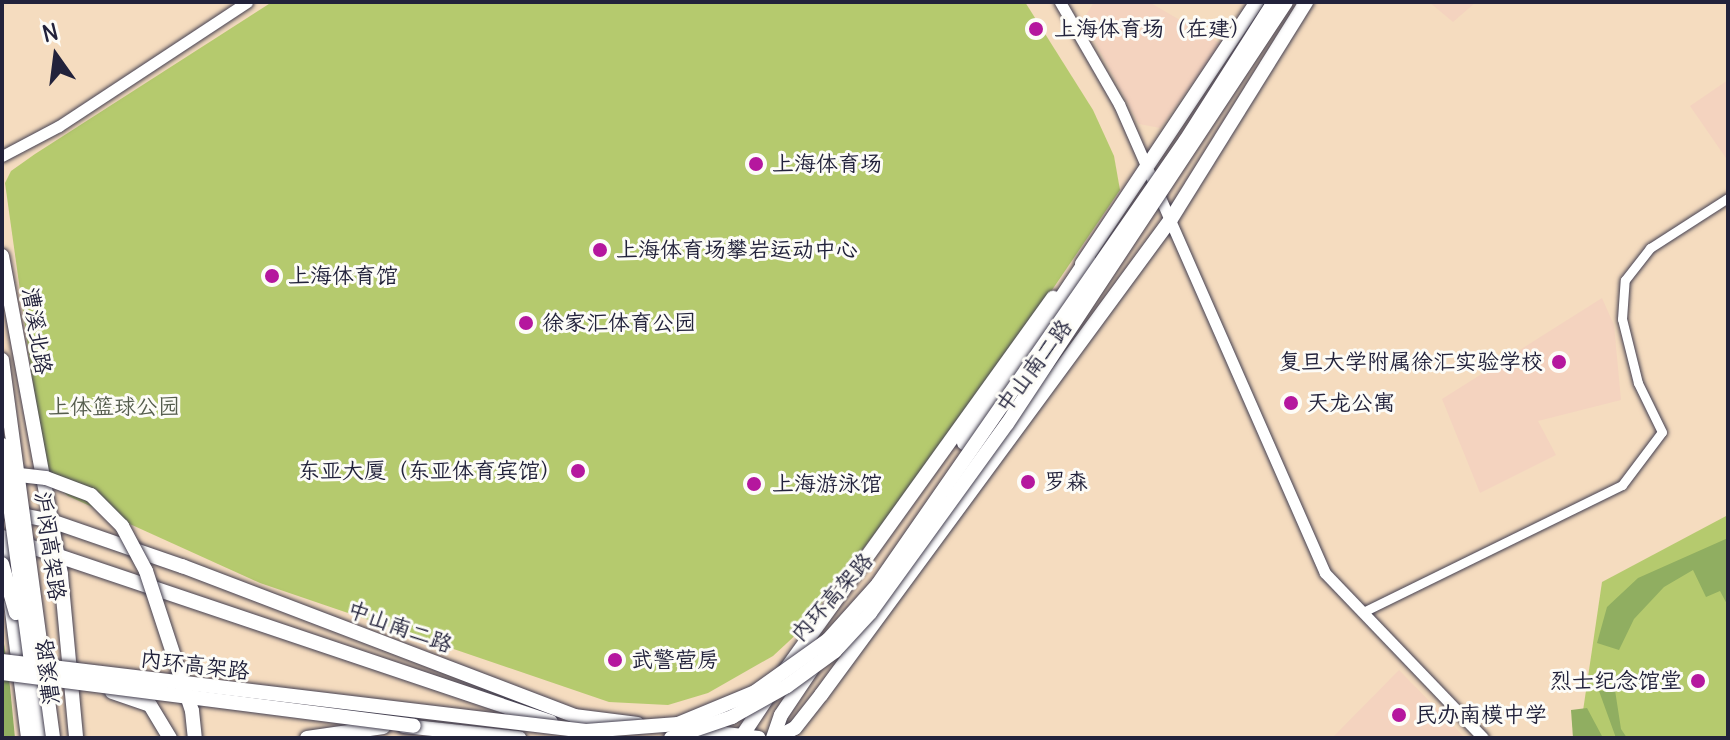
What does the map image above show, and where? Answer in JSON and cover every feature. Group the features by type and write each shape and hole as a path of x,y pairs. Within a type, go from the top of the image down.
{"main road":[{"name":"中山南二路","path":"742,736 899,509 1063,284 1088,258 1257,2"},
{"name":"内环高架路","path":"2,661 553,728 649,729 728,706 803,661 878,584 1186,140 1274,2"},
{"name":"内环高架路","path":"671,738 732,717 787,686 835,651 879,602 1007,424 1286,2"},
{"name":"中山南二路","path":"774,738 795,728 821,695 1171,219 1306,2"},
{"name":"漕溪北路","path":"2,256 56,554"},
{"name":"中山南二路","path":"774,738 781,715 1077,290 1088,258"},
{"path":"919,524 925,503 1088,258"},
{"name":"沪闵高架路","path":"2,360 44,737"},
{"path":"2,445 27,676"},
{"path":"2,473 46,478 91,495 122,526 146,571 192,711 195,738"},
{"name":"中山南二路","path":"2,511 51,521 574,716 759,738"},
{"name":"中山南二路","path":"2,537 515,713 612,738"},
{"name":"漕溪路","path":"2,548 27,676 17,694 21,738"},
{"name":"漕溪路","path":"56,554 76,738"},
{"path":"2,564 44,737"},
{"path":"2,577 13,602"},
{"name":"内环高架路","path":"2,673 100,689 519,738"},
{"path":"100,689 150,705 170,738"},
{"path":"307,738 346,728 414,726"}],"street":[{"path":"2,156 59,126 247,2"},
{"path":"1060,2 1102,70 1147,165 1311,548 1325,573 1483,738"},
{"path":"1363,612 1622,485 1662,432 1638,383 1622,319 1625,280 1650,248 1728,198"}],"shaded area":[{"path":"1094,2 1149,2 1221,44 1160,128 1139,124 1083,20"},
{"path":"1429,2 1476,2 1453,22"},
{"path":"1728,80 1728,161 1690,106"},
{"name":"复旦大学附属徐汇实验学校","path":"1602,298 1614,325 1621,400 1538,421 1556,455 1480,493 1442,399"},
{"name":"民办南模中学","path":"1399,670 1465,738 1332,738"}],"green space":[{"name":"徐家汇体育公园","path":"272,2 1025,2 1093,110 1114,156 1120,190 982,393 801,630 773,656 708,693 668,705 609,702 260,583 68,496 55,485 44,462 5,183 11,171 35,154"},
{"path":"1728,515 1728,738 1579,738 1602,582"},
{"path":"1728,538 1728,606 1720,591 1706,597 1693,570 1664,587 1634,619 1619,650 1597,643 1607,607 1638,578"},
{"path":"2,629 10,687 15,738 2,738"},
{"path":"1615,690 1621,729 1627,738 1616,738 1599,691"},
{"path":"1587,708 1603,738 1573,738 1571,710"}],"place":[{"name":"上海体育场（在建）","path":"1036,29"},
{"name":"上海体育场","path":"756,164"},
{"name":"上海体育场攀岩运动中心","path":"600,250"},
{"name":"上海体育馆","path":"272,276"},
{"name":"徐家汇体育公园","path":"526,323"},
{"name":"复旦大学附属徐汇实验学校","path":"1559,362"},
{"name":"天龙公寓","path":"1291,403"},
{"name":"东亚大厦（东亚体育宾馆）","path":"578,471"},
{"name":"罗森","path":"1028,482"},
{"name":"上海游泳馆","path":"754,484"},
{"name":"武警营房","path":"615,660"},
{"name":"烈士纪念馆堂","path":"1698,681"},
{"name":"民办南模中学","path":"1399,715"}],"park label":[{"name":"上体篮球公园","path":"114,407"}]}
